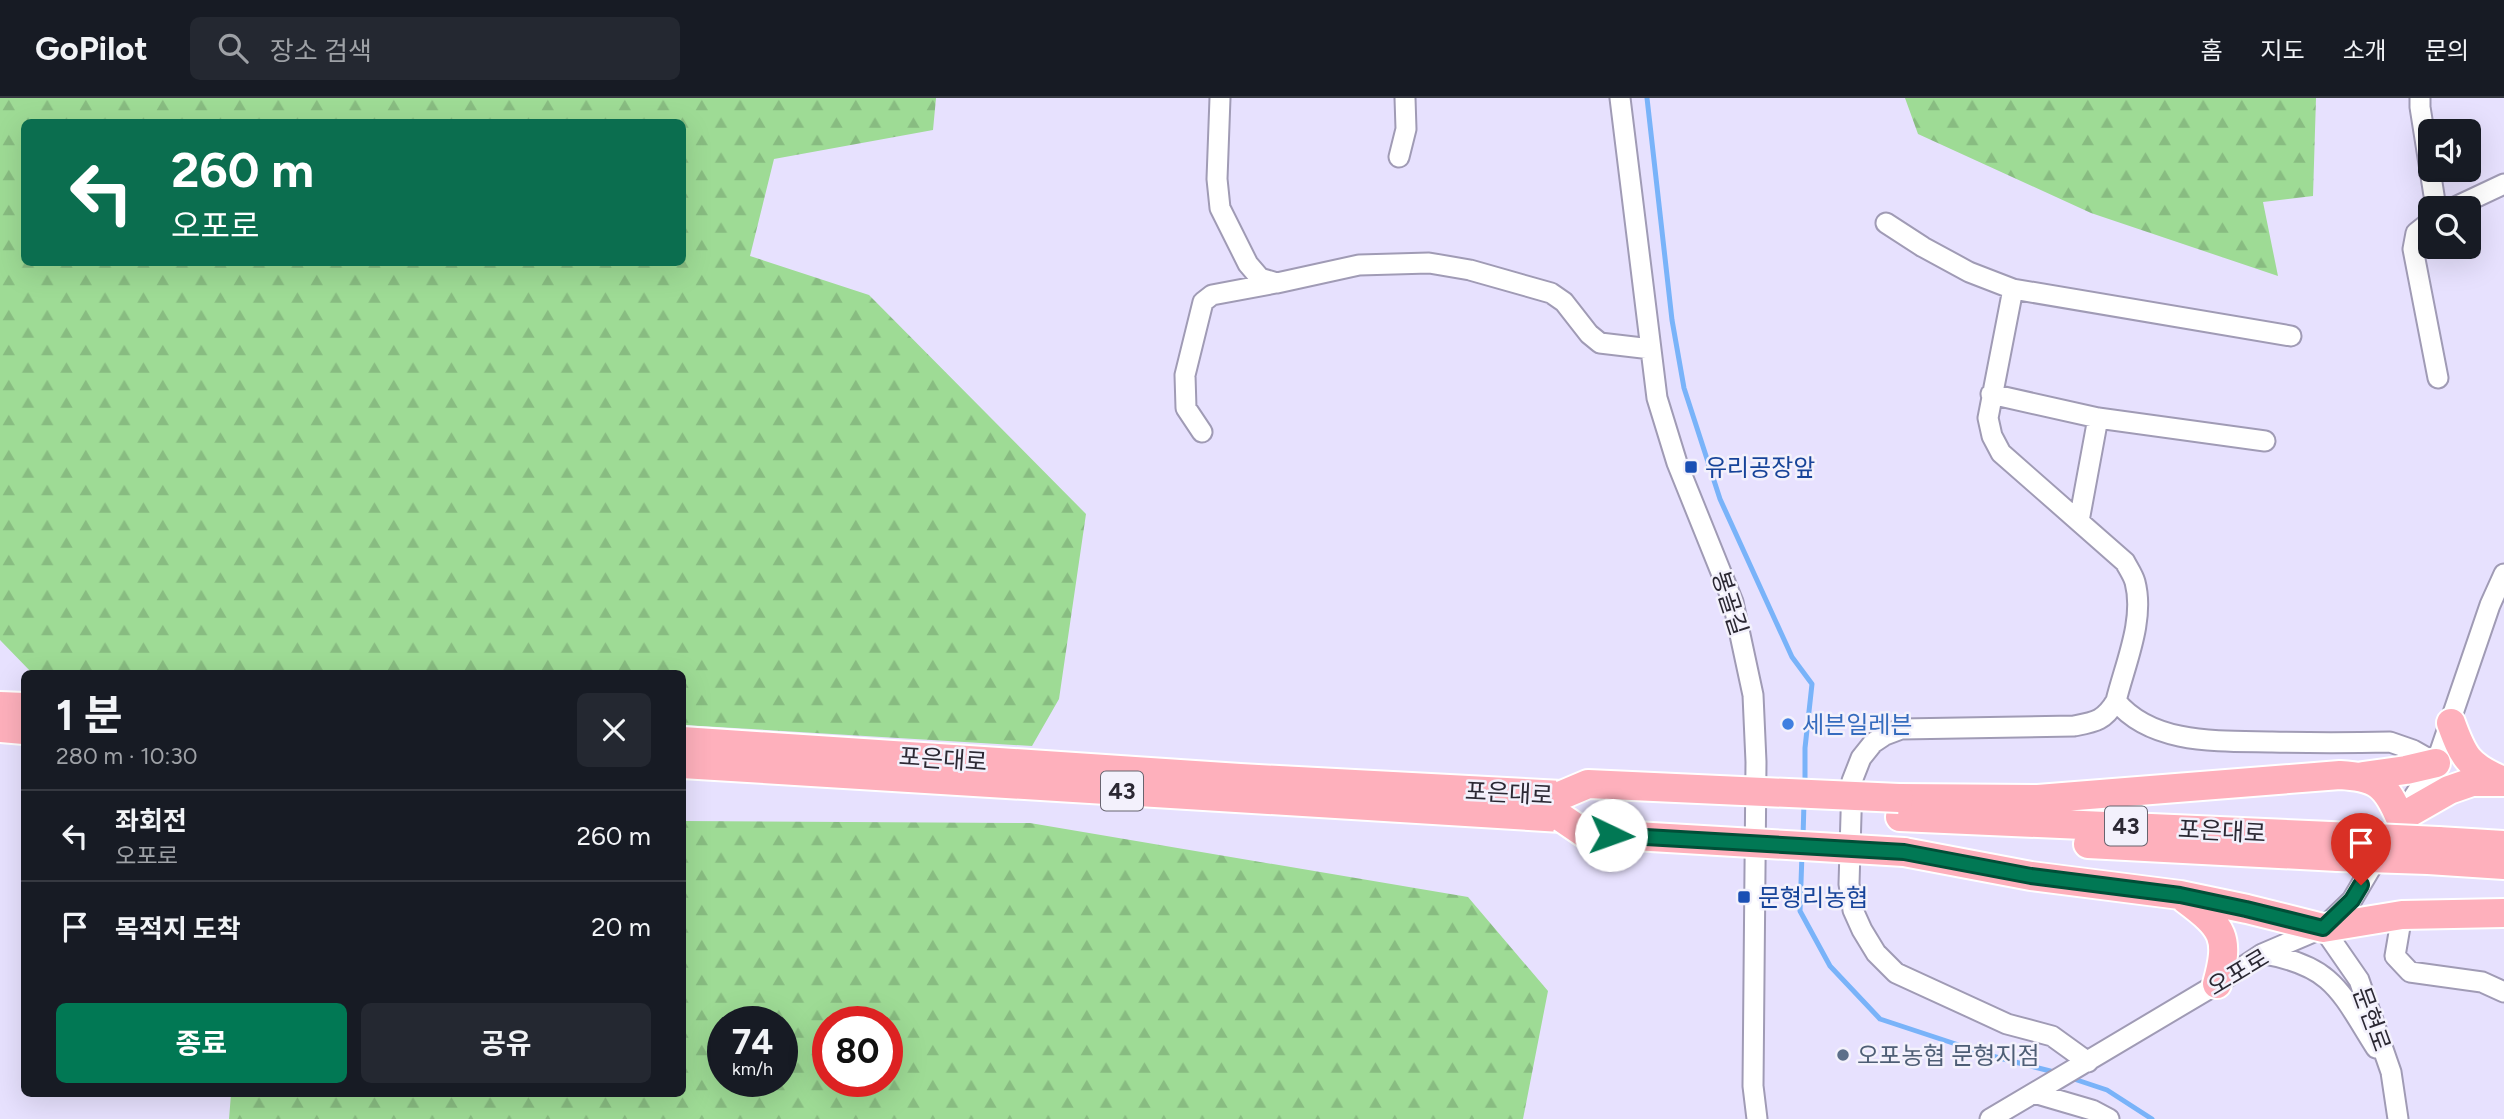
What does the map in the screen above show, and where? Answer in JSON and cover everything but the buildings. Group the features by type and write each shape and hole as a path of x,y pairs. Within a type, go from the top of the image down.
{"highway":[{"path":"0,706 21,707"},
{"path":"2451,723 2460,749 2469,762 2483,772 2504,781"},
{"path":"0,729 21,730"},
{"name":"포은대로","path":"686,741 1240,778 1562,807"},
{"path":"2436,763 2406,771 2363,776 2340,775 2038,799 1901,825 1584,833 1562,807 1588,784 1901,825 2031,876 2180,895 2323,928 2402,915 2504,913"},
{"name":"포은대로","path":"686,764 1562,807"},
{"path":"2363,776 2380,784 2391,797 2400,818 2449,790 2472,782 2504,781"},
{"name":"포은대로","path":"1901,825 2433,851"},
{"name":"43","path":"2433,851 2504,845"},
{"name":"43","path":"2433,851 2504,865"},
{"path":"2180,895 2208,915 2219,930 2225,951 2217,984"}],"street":[{"path":"1220,98 1217,179 1220,208 1248,264 1260,278 1277,283"},
{"path":"1399,157 1406,129 1405,98"},
{"name":"봉골길","path":"1620,98 1657,398 1676,463 1733,602 1753,695 1756,762 1753,1086 1757,1119"},
{"path":"2420,98 2434,196"},
{"path":"2478,196 2504,184"},
{"path":"1886,223 1969,272 2013,289 2291,336"},
{"path":"2418,231 2413,249 2438,378"},
{"path":"1202,432 1186,408 1185,375 1203,302 1212,295 1359,265 1429,263 1471,270 1552,293 1564,302 1589,334 1600,343 1651,349"},
{"path":"2013,289 1991,394 1988,418 1992,436 2001,453 2125,562 2134,580 2138,602 2136,623 2116,701 2107,716 2074,726 1901,729 1873,743 1861,758 1853,781 1849,884 1853,910 1862,930 1876,953 1896,973 2007,1024 2052,1036 2083,1065"},
{"path":"1991,394 2098,418 2265,441"},
{"path":"2079,522 2098,418"},
{"name":"오포로","path":"1990,1119 2263,954 2323,928 2352,900 2436,763 2490,605 2504,574"},
{"path":"2116,701 2126,713 2144,724 2175,735 2209,741 2390,742 2413,750 2436,763"},
{"path":"2349,743 2364,749 2369,757 2368,768 2363,776"},
{"path":"2402,915 2395,956 2410,972 2482,982 2504,992"},
{"name":"문현로","path":"2323,928 2359,980 2391,1072 2398,1119"},
{"path":"2263,954 2288,958 2315,969 2337,986 2391,1072"},
{"path":"2034,1093 2092,1110 2109,1119"}],"green space":[{"path":"0,98 936,98 933,130 774,159 750,256 869,295 1086,514 1059,699 1032,746 686,725 686,670 29,670 0,640"},
{"path":"1905,98 2316,98 2313,196 2263,202 2278,276 2091,213 1918,134"},
{"path":"686,821 1030,823 1468,897 1548,991 1523,1119 229,1119 231,1097 686,1097"}],"waterway":[{"path":"1647,98 1672,320 1684,388 1720,499 1792,657 1812,684 1805,748 1805,785"},
{"path":"1803,838 1804,802"},
{"path":"1802,854 1800,911 1830,966 1880,1019 1992,1056 2058,1073"},
{"path":"2071,1078 2107,1090 2152,1119"}],"place":[{"name":"유리공장앞","path":"1691,467"},
{"name":"세븐일레븐","path":"1788,724"},
{"name":"문형리농협","path":"1744,897"},
{"name":"오포농협 문형지점","path":"1843,1055"}],"route":[{"path":"1611,835 1904,852 2031,876 2180,895 2323,928 2352,900 2361,885"}]}
